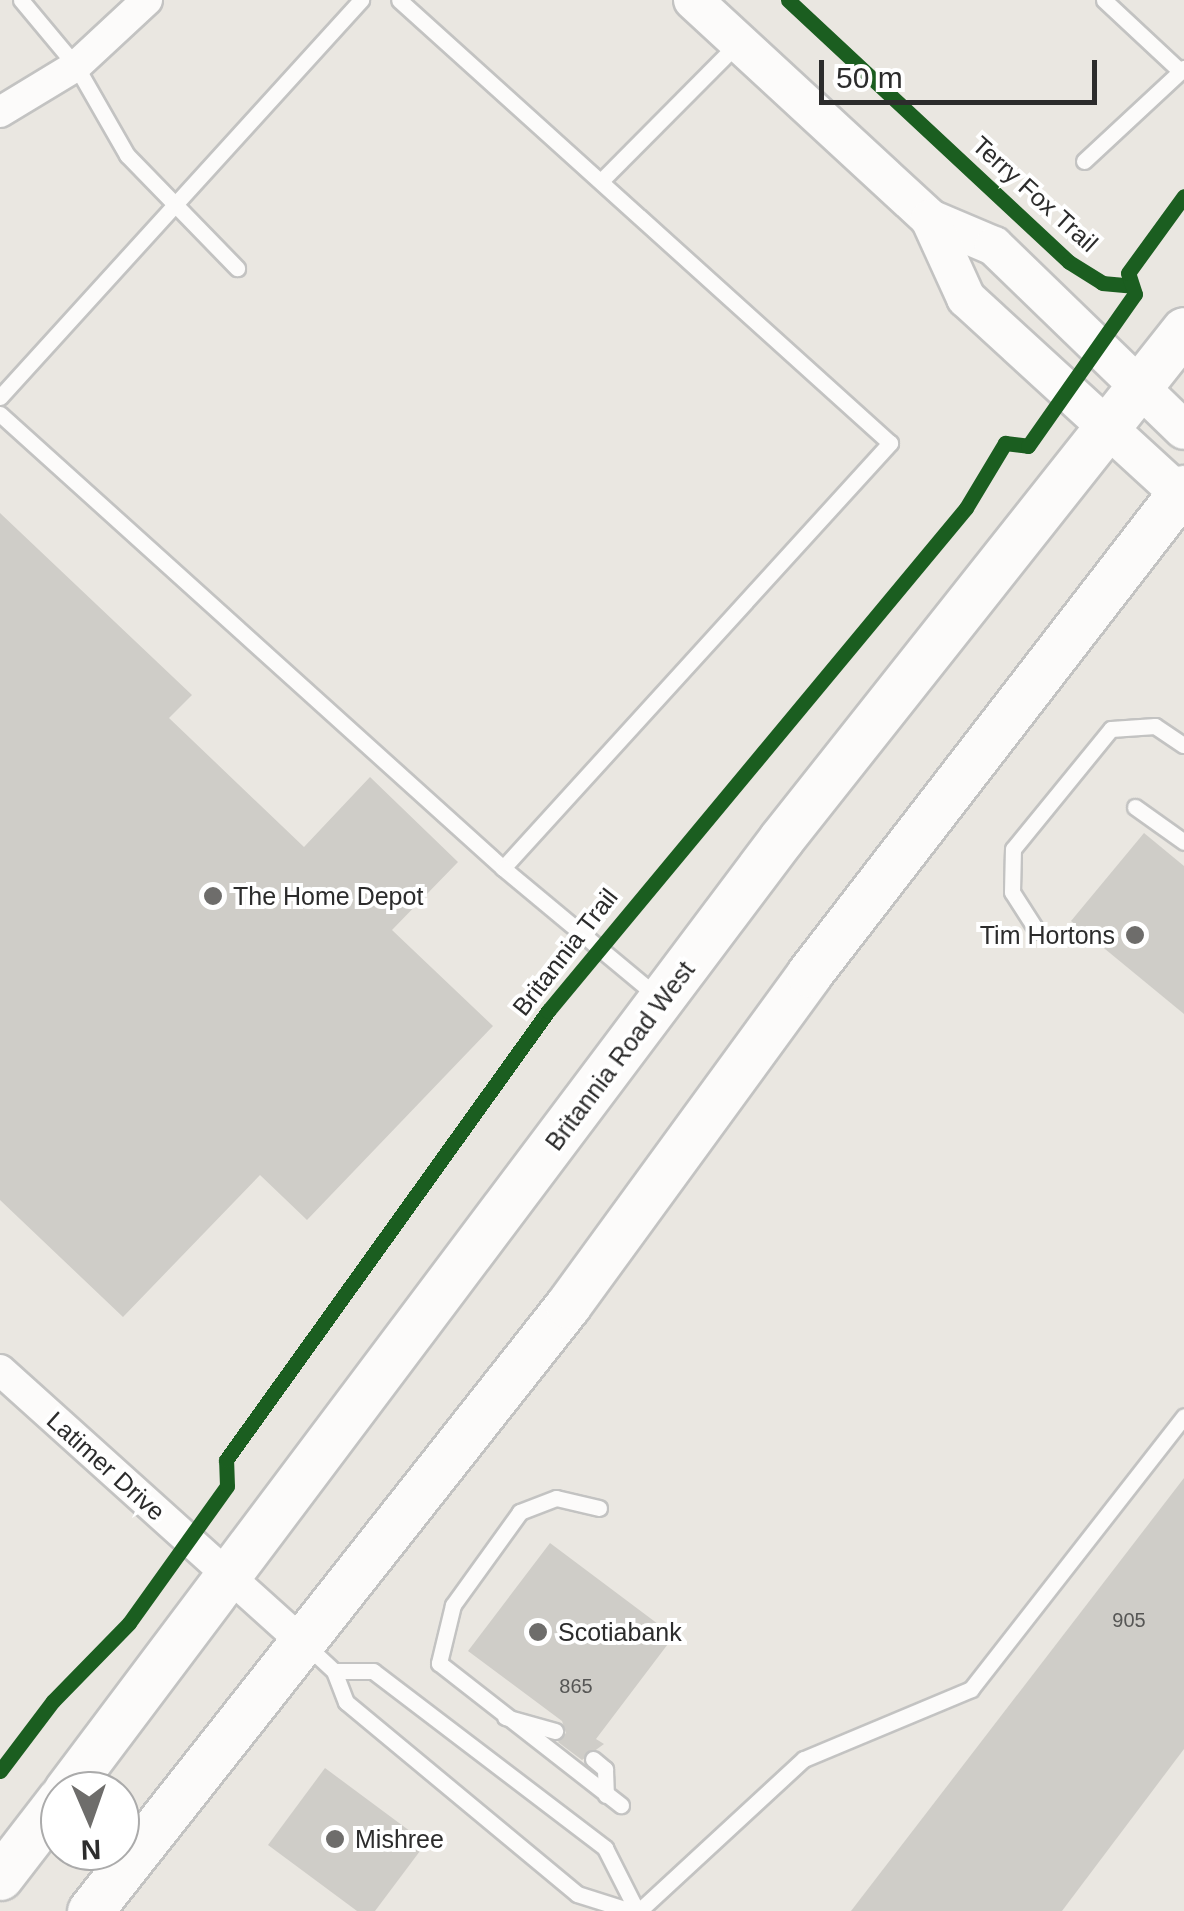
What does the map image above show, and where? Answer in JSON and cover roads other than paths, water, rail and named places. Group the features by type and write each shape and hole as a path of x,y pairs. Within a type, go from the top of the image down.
{"main road":[{"name":"Britannia Road West","path":"81,1771 662,1000 1184,330"},
{"path":"90,1911 318,1656 809,974 1183,493"},
{"path":"0,1877 40,1825"}],"street":[{"path":"0,112 76,66 146,0"},
{"path":"693,0 930,219 994,246 1184,430"},
{"path":"930,219 966,298 1106,428 1183,493"},
{"name":"Latimer Drive","path":"0,1370 318,1656"}],"lane":[{"path":"21,0 76,66 127,155 237,268"},
{"path":"0,397 360,0"},
{"path":"399,0 604,178 890,443 503,868"},
{"path":"1084,161 1182,69 1104,0"},
{"path":"604,178 738,44"},
{"path":"0,414 503,868 662,1000"},
{"path":"1037,931 1012,892 1012,849 1111,729 1154,726 1183,745"},
{"path":"1135,807 1184,842"},
{"path":"635,1911 804,1759 971,1689 1184,1416"},
{"path":"600,1508 556,1498 520,1512 453,1605 439,1663 501,1717 621,1806"},
{"path":"318,1656 373,1671 604,1848 635,1911"},
{"path":"318,1656 346,1702 578,1894 635,1911"},
{"path":"501,1717 555,1732"},
{"path":"593,1759 605,1769 606,1795"}],"place":[{"name":"The Home Depot","path":"213,896"},
{"name":"Tim Hortons","path":"1135,935"},
{"name":"Scotiabank","path":"538,1632"},
{"name":"Mishree","path":"335,1839"}]}
